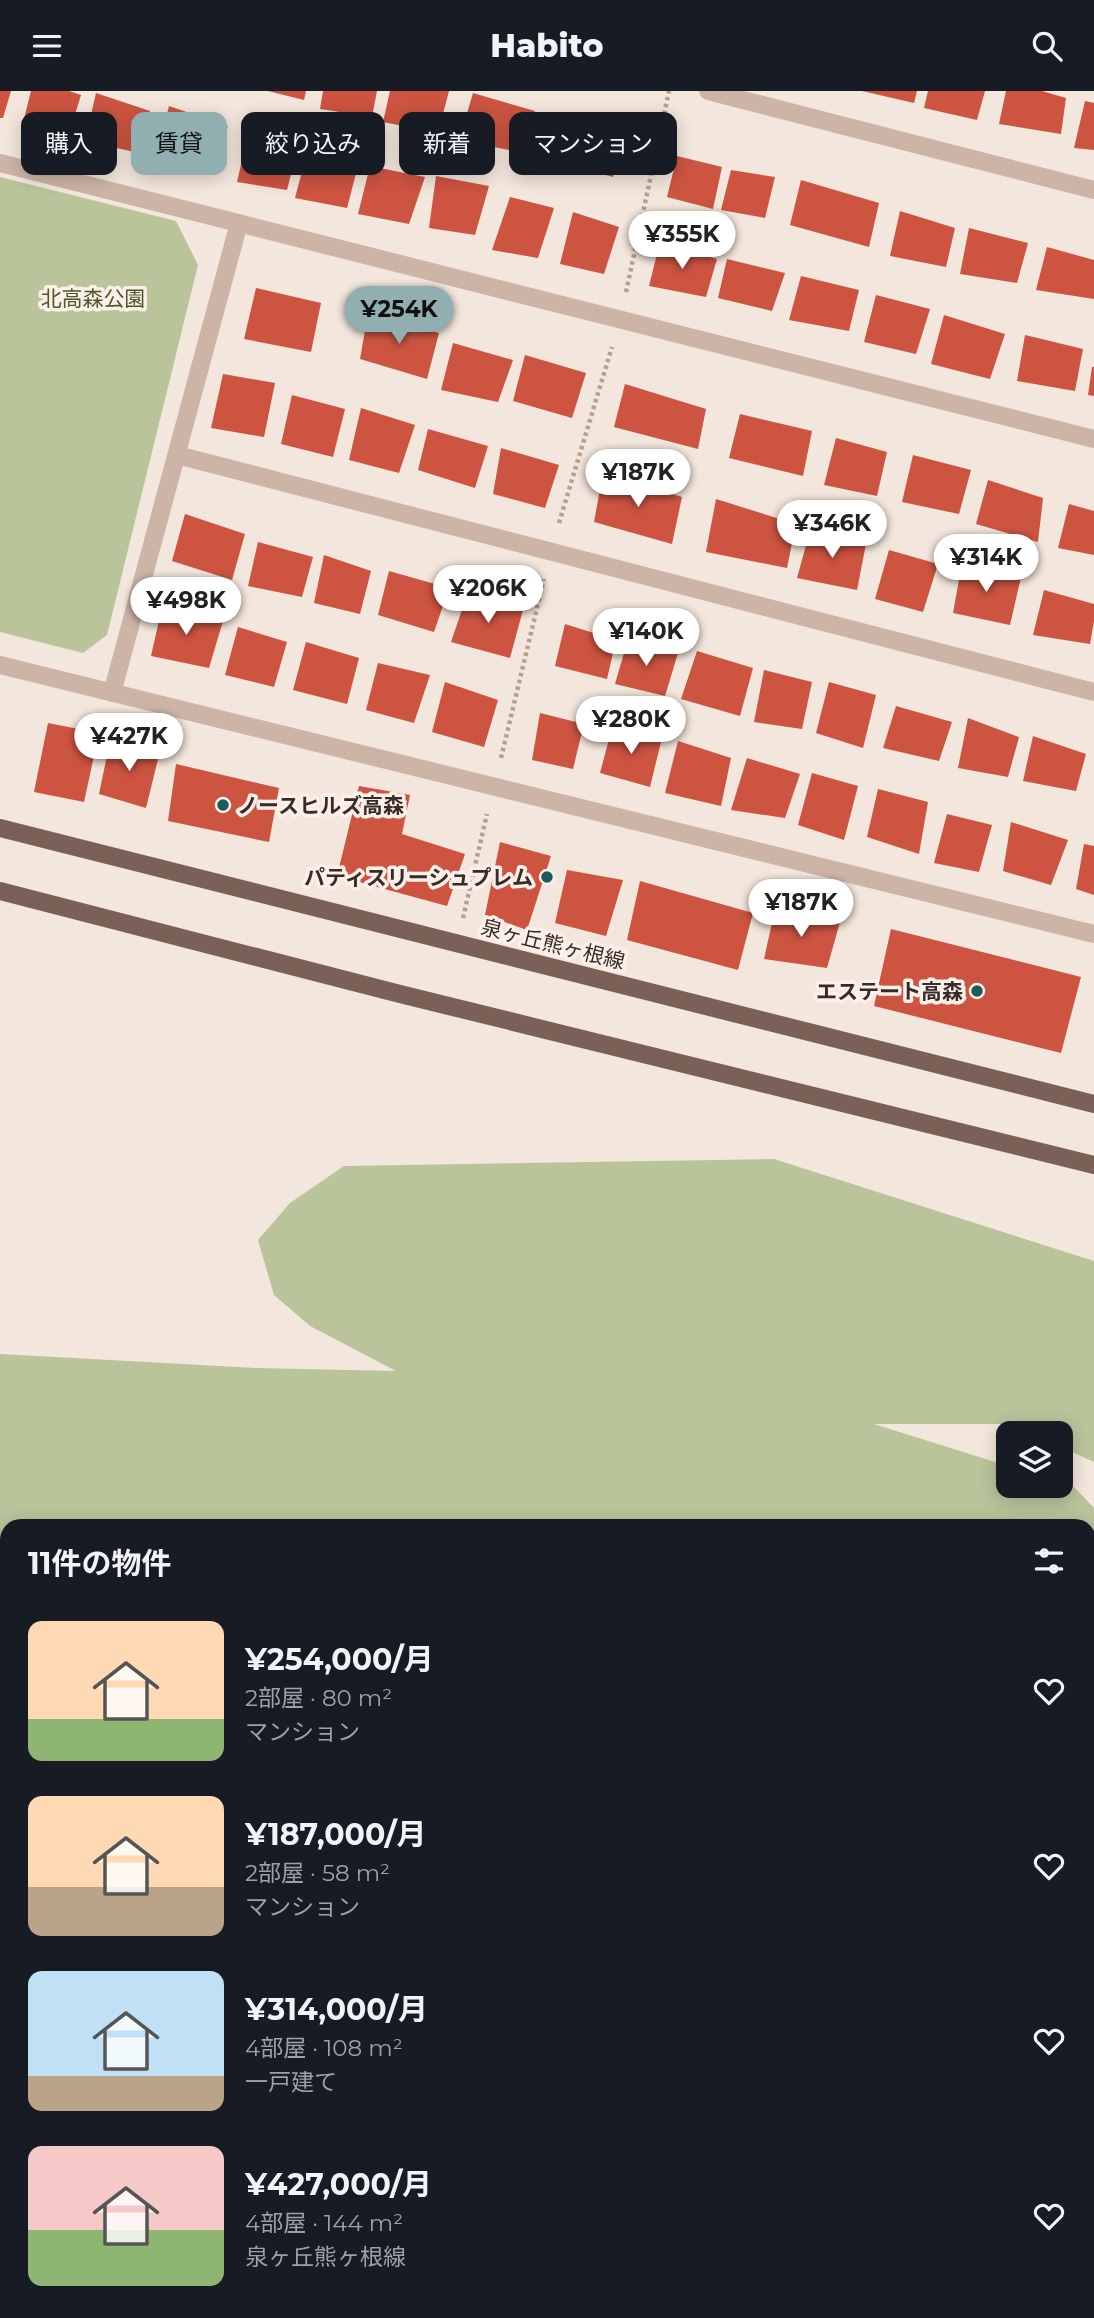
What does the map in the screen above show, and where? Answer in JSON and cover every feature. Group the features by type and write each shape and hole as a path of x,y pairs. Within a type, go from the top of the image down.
{"main road":[{"name":"泉ヶ丘熊ヶ根線","path":"0,828 1094,1104"},
{"path":"0,891 387,991 1094,1165"}],"street":[{"path":"708,91 1094,190"},
{"path":"0,163 1094,439"},
{"path":"112,693 239,223"},
{"path":"177,455 1094,692"},
{"path":"0,665 1094,934"}],"path":[{"path":"462,922 551,552 621,319 669,91"}],"green space":[{"name":"北高森公園","path":"0,177 176,221 198,265 107,635 83,653 0,632"},
{"path":"774,1159 1094,1261 1094,1462 1073,1452 1073,1421 874,1424 996,1462 996,1498 1073,1498 1073,1486 1094,1508 1094,1519 0,1519 0,1354 256,1368 396,1371 310,1326 274,1295 258,1240 290,1203 344,1166"}],"building":[{"path":"0,91 11,91 3,118 0,118"},
{"path":"31,91 69,91 81,95 76,112 26,112"},
{"path":"268,91 306,91 304,100"},
{"path":"323,91 377,91 373,112 320,109"},
{"path":"390,91 449,91 444,112 399,112 399,125 385,122"},
{"path":"862,91 917,91 914,103"},
{"path":"928,91 985,91 977,120 924,108"},
{"path":"1006,91 1042,91 1066,98 1061,134 999,124"},
{"path":"96,93 150,111 131,112 131,151 117,148 117,112 92,112"},
{"path":"473,93 535,111 509,112 509,150 495,147 495,112 467,112"},
{"path":"1085,101 1094,103 1094,150 1074,148"},
{"path":"169,106 187,112 167,112"},
{"path":"677,156 722,167 713,209 667,197 672,175 677,175"},
{"path":"241,164 241,175 291,175 287,190 237,182"},
{"path":"385,169 399,172 399,175 425,177 409,224 358,214 368,175 385,175"},
{"path":"731,170 775,177 765,218 721,210"},
{"path":"301,175 356,175 347,208 295,198"},
{"path":"436,176 489,186 475,235 429,228"},
{"path":"801,180 879,203 869,247 790,225"},
{"path":"510,197 554,208 538,258 492,250"},
{"path":"900,211 955,228 946,267 890,256"},
{"path":"573,212 619,227 604,274 560,264"},
{"path":"969,228 1028,243 1017,283 960,274"},
{"path":"660,242 717,259 706,297 649,286"},
{"path":"1047,247 1094,260 1094,299 1036,290"},
{"path":"727,259 785,273 772,311 718,298"},
{"path":"801,276 859,290 849,331 789,320"},
{"path":"256,288 321,303 311,352 244,339"},
{"path":"876,295 930,309 916,354 864,342"},
{"path":"368,313 439,333 427,379 360,359"},
{"path":"944,315 1005,334 990,379 931,364"},
{"path":"1025,335 1083,349 1075,391 1017,381"},
{"path":"453,343 513,360 498,402 441,390"},
{"path":"525,355 586,373 572,418 513,401"},
{"path":"1094,367 1094,396 1088,395"},
{"path":"223,374 275,383 264,437 211,428"},
{"path":"625,384 706,409 698,449 614,427"},
{"path":"292,395 345,409 333,457 281,444"},
{"path":"361,408 415,425 399,473 349,460"},
{"path":"740,414 812,431 803,476 729,458"},
{"path":"428,429 488,446 475,488 418,470"},
{"path":"836,438 887,452 877,496 824,485"},
{"path":"501,448 559,465 545,508 493,494"},
{"path":"913,455 971,470 959,514 902,502"},
{"path":"603,473 682,497 672,544 594,522"},
{"path":"988,480 1043,498 1038,542 976,524"},
{"path":"716,499 796,524 787,568 706,552"},
{"path":"1069,504 1094,511 1094,555 1058,548"},
{"path":"185,514 245,534 232,580 172,561"},
{"path":"811,527 866,544 857,590 797,578"},
{"path":"258,542 313,557 302,597 248,586"},
{"path":"889,550 938,564 923,612 875,599"},
{"path":"324,555 371,571 360,614 314,603"},
{"path":"962,563 1021,577 1010,625 953,613"},
{"path":"389,571 449,588 434,632 378,615"},
{"path":"1044,590 1094,604 1090,644 1033,635"},
{"path":"468,592 524,606 510,658 451,642"},
{"path":"163,603 223,621 209,668 151,656"},
{"path":"565,624 616,640 607,679 555,666"},
{"path":"238,627 287,642 274,687 225,675"},
{"path":"628,639 678,653 665,696 615,684"},
{"path":"306,642 359,658 347,704 293,690"},
{"path":"697,651 753,668 740,716 681,699"},
{"path":"378,663 430,675 414,723 366,710"},
{"path":"764,670 812,682 802,729 754,722"},
{"path":"445,682 498,700 484,747 432,732"},
{"path":"829,682 876,695 863,748 816,733"},
{"path":"896,706 952,722 939,761 883,748"},
{"path":"540,713 584,724 573,769 532,760"},
{"path":"968,718 1019,737 1008,777 958,768"},
{"path":"48,723 99,733 84,802 34,792"},
{"path":"613,724 662,738 650,787 600,773"},
{"path":"1033,736 1086,754 1076,791 1023,781"},
{"path":"110,741 160,751 146,808 99,794"},
{"path":"678,741 731,758 721,806 665,793"},
{"path":"747,758 800,774 785,818 731,810"},
{"name":"ノースヒルズ高森","path":"176,764 279,788 269,842 168,821"},
{"path":"812,773 858,786 844,840 798,825"},
{"path":"359,786 410,795 402,834 465,854 447,906 337,876"},
{"path":"878,789 928,802 919,854 867,837"},
{"path":"947,814 992,825 979,872 934,863"},
{"path":"1011,822 1068,840 1051,885 1003,871"},
{"path":"500,842 551,856 527,930 485,915"},
{"path":"1084,844 1094,846 1094,895 1076,889"},
{"path":"567,870 623,880 606,936 555,923"},
{"path":"640,881 753,913 738,970 627,940"},
{"path":"775,909 840,922 827,968 764,959"},
{"name":"エステート高森","path":"891,929 1081,977 1061,1053 874,1006"}],"place":[{"name":"ノースヒルズ高森","path":"223,805"},
{"name":"パティスリーシュプレム","path":"547,877"},
{"name":"エステート高森","path":"977,991"}]}
